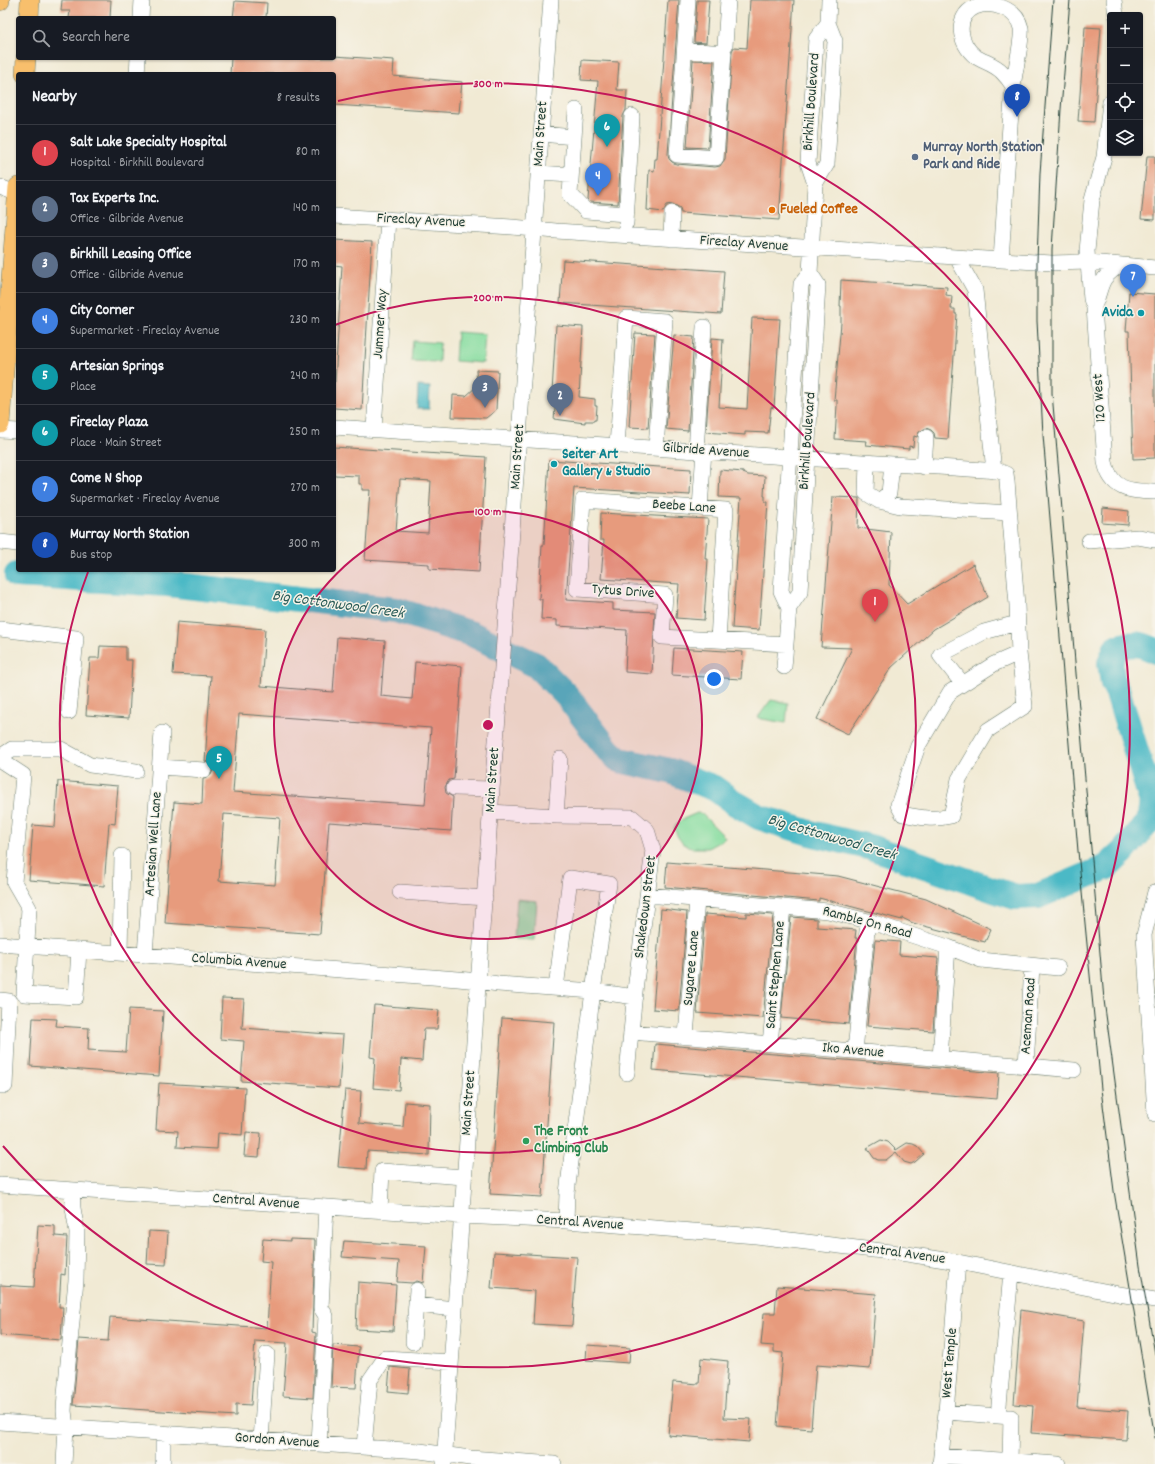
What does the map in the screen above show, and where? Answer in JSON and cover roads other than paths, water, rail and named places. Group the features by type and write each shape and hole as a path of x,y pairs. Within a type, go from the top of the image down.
{"main road":[{"path":"29,16 30,0"},
{"path":"25,72 26,60"},
{"path":"0,424 13,324 16,242"}],"street":[{"path":"141,16 142,0"},
{"name":"Main Street","path":"444,1459 551,0"},
{"path":"685,50 724,53 716,158 677,155 688,0"},
{"path":"725,46 728,0"},
{"name":"Birkhill Boulevard","path":"789,608 781,591 801,284 810,272 812,248 816,184 808,163 816,39 828,23 829,0"},
{"path":"1114,0 1116,12"},
{"path":"1001,260 1013,86 1021,28 1017,18 1009,10 998,5 987,4 976,6 966,12 961,24 962,38 967,49 976,57 990,63 1002,71 1013,86"},
{"path":"137,72 138,60"},
{"path":"576,110 570,194 586,211 626,214"},
{"path":"625,236 632,116"},
{"name":"120 West","path":"1108,120 1104,157 1092,200 1087,251 1091,299 1094,307 1105,462 1108,473 1118,485 1130,490 1155,492"},
{"path":"541,134 574,137"},
{"path":"538,173 571,175"},
{"path":"0,187 16,193"},
{"path":"671,239 672,213"},
{"name":"Fireclay Avenue","path":"336,216 957,258 1052,263 1089,262 1155,268"},
{"name":"Jummer Way","path":"374,429 388,219"},
{"path":"957,258 975,290 1000,472 1008,481 1009,513 1018,605 1017,623 1019,653 1026,706 988,730 960,779 951,816 940,819 922,818 903,814 898,805 918,746 950,692 994,664 1019,653"},
{"name":"120 West","path":"1094,307 1104,278 1107,274 1120,265"},
{"name":"Birkhill Boulevard","path":"784,667 789,608 800,592 818,285 810,272"},
{"path":"617,446 626,318 665,321 656,448"},
{"path":"700,508 700,451 704,326"},
{"name":"Gilbride Avenue","path":"336,427 1000,472"},
{"path":"0,430 16,431"},
{"path":"924,467 926,437"},
{"path":"867,463 866,493 879,501 900,506 1009,513"},
{"path":"879,501 889,493 892,465"},
{"name":"Beebe Lane","path":"583,500 726,510 718,640"},
{"name":"Tytus Drive","path":"583,500 577,588 665,595 662,637 786,644"},
{"path":"1089,542 1138,538 1155,540"},
{"path":"0,542 16,544"},
{"path":"962,683 940,655 984,632 1017,623"},
{"path":"0,629 76,638 69,712"},
{"name":"Artesian Well Lane","path":"145,954 162,733"},
{"path":"24,994 29,908 14,882 23,775 0,758 12,749 61,749 90,765 136,771"},
{"path":"556,816 560,760"},
{"path":"160,767 204,770"},
{"path":"454,788 492,789"},
{"name":"Shakedown Street","path":"491,812 556,816 632,817 646,830 654,850 627,1073"},
{"path":"120,952 122,856"},
{"path":"556,988 570,878 609,884 593,992 567,1193 566,1221"},
{"path":"400,892 485,898"},
{"path":"1155,892 1144,936 1152,1016 1155,1114"},
{"name":"Ramble On Road","path":"648,895 828,911 868,920 948,947 981,960 1058,968"},
{"name":"Sugaree Lane","path":"686,1036 697,900"},
{"name":"Saint Stephen Lane","path":"770,1044 783,907"},
{"path":"855,1051 868,920"},
{"name":"Columbia Avenue","path":"0,944 120,952 478,981 593,992 635,998"},
{"path":"940,1058 948,947"},
{"path":"0,1086 5,1086 5,1001 24,994 76,997 79,950"},
{"name":"Aceman Road","path":"1026,1066 1032,966"},
{"name":"Iko Avenue","path":"631,1032 1074,1070"},
{"path":"380,1211 382,1171 464,1177"},
{"name":"Central Avenue","path":"0,1185 380,1211 566,1221 817,1242 958,1262 1155,1300"},
{"path":"64,1464 66,1427 64,1411 65,1394 76,1280 77,1232 72,1190"},
{"path":"319,1444 326,1316 321,1308 326,1207"},
{"name":"West Temple","path":"940,1460 946,1412 958,1262"},
{"path":"998,1416 1011,1273"},
{"path":"413,1342 417,1290"},
{"path":"416,1305 455,1309"},
{"path":"261,1440 267,1354"},
{"path":"364,1447 370,1380 385,1358 451,1362"},
{"path":"946,1412 1011,1417 1010,1461"},
{"name":"Gordon Avenue","path":"0,1422 420,1451 444,1459 470,1458 554,1464"},
{"path":"163,1433 163,1464"},
{"path":"940,1460 1010,1461 1058,1464"}],"water":[{"path":"418,386 430,387 429,409 417,409"}],"waterway":[{"name":"Big Cottonwood Creek","path":"17,575 168,584 396,610 472,634 536,665 567,696 608,750 619,760 670,771 714,788 735,803 759,817 810,833 873,848 1016,897 1038,896 1107,867 1123,852 1149,821 1152,802 1118,693 1113,683 1110,663 1116,648 1121,646 1136,644 1145,646 1155,651"}],"tram line":[{"path":"1053,0 1040,173 1037,262 1037,321 1043,435 1078,851 1101,1089 1114,1191 1155,1438"},
{"path":"1070,0 1052,249 1052,393 1104,1000 1140,1266 1155,1354"}],"place":[{"name":"Murray North Station","path":"1017,117"},
{"name":"Fireclay Plaza","path":"607,147"},
{"name":"Murray North Station Park and Ride","path":"915,157"},
{"name":"City Corner","path":"598,196"},
{"name":"Fueled Coffee","path":"772,210"},
{"name":"Come N Shop","path":"1133,297"},
{"name":"Avida","path":"1141,313"},
{"name":"Birkhill Leasing Office","path":"485,408"},
{"name":"Tax Experts Inc.","path":"560,416"},
{"name":"Seiter Art Gallery & Studio","path":"554,464"},
{"name":"Salt Lake Specialty Hospital","path":"875,622"},
{"name":"Artesian Springs","path":"219,779"},
{"name":"The Front Climbing Club","path":"526,1141"}]}
